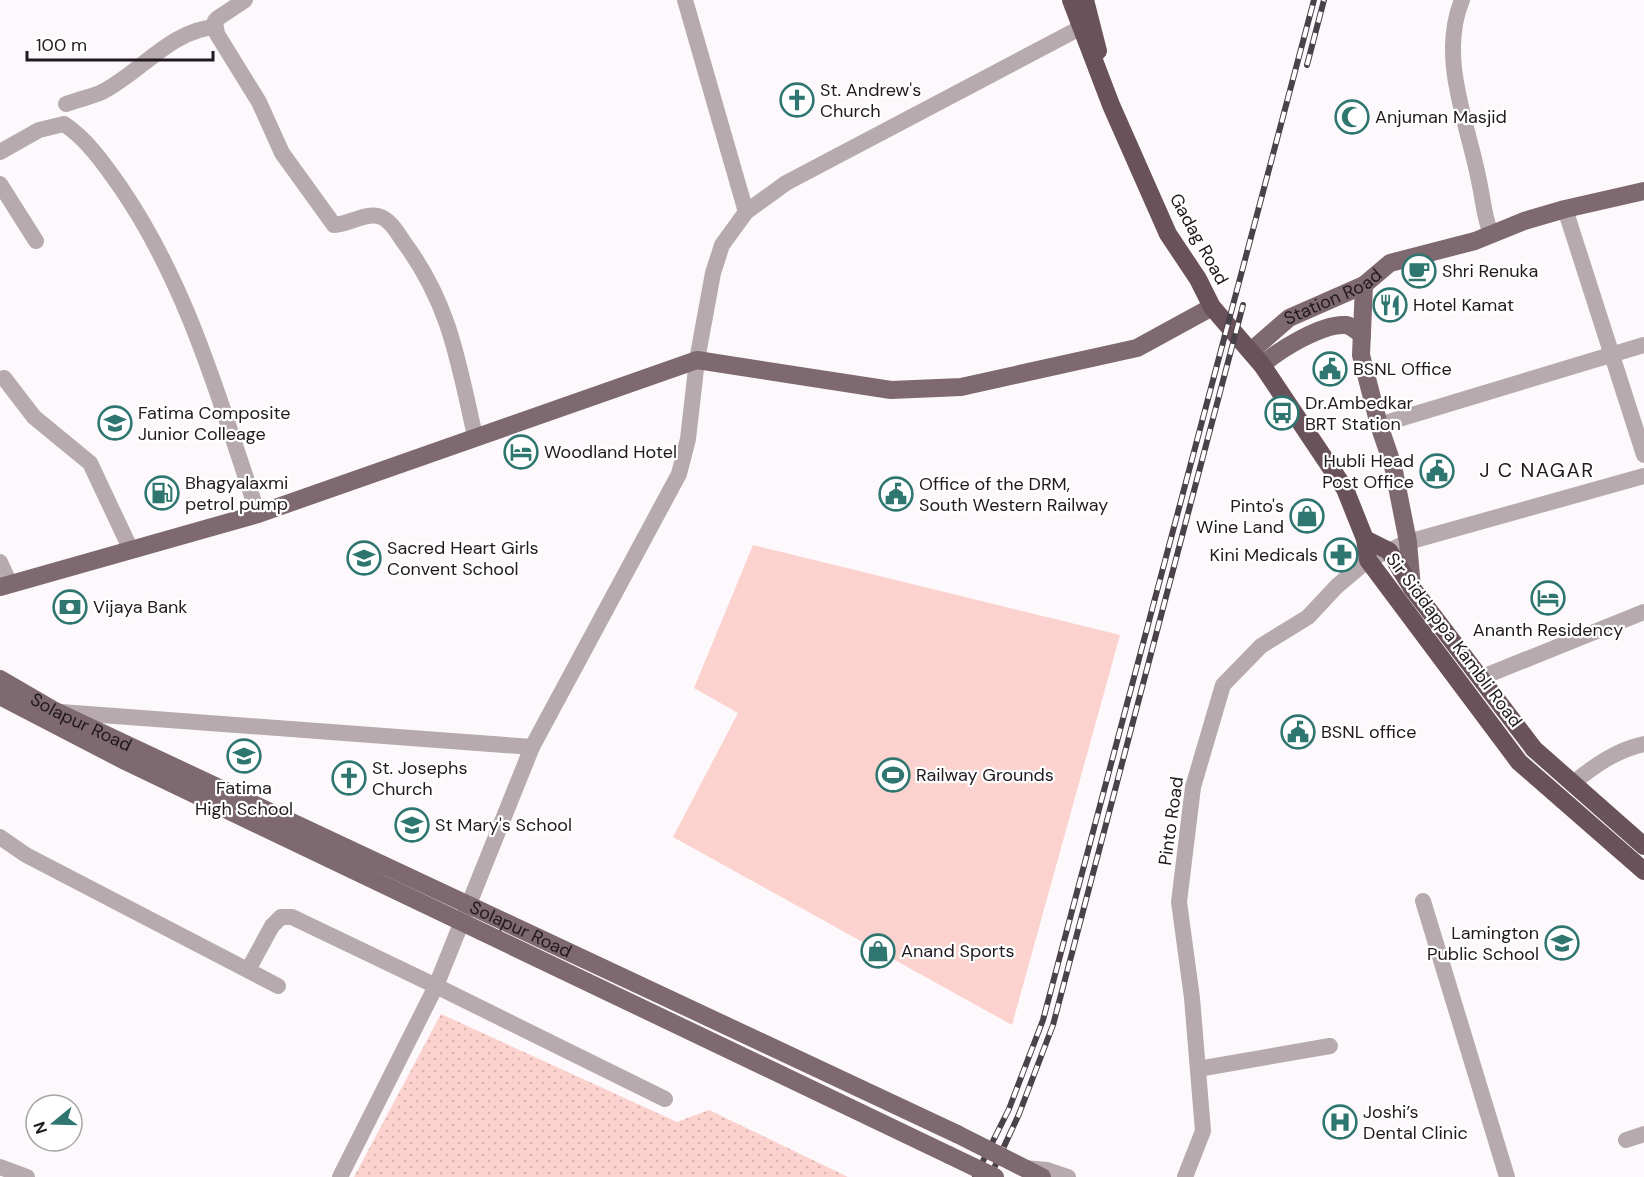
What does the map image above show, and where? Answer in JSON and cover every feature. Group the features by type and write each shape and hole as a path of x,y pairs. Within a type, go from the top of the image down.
{"highway":[{"name":"Gadag Road","path":"1071,0 1111,105 1168,234 1198,279 1212,307 1257,358 1345,489 1365,539"},
{"name":"Gadag Road","path":"1085,0 1111,105"},
{"name":"Sir Siddappa Kambli Road","path":"1365,539 1389,551 1412,588 1534,749 1644,846"},
{"name":"Sir Siddappa Kambli Road","path":"1365,539 1368,560 1519,762 1644,871"}],"main road":[{"name":"Station Road","path":"1257,358 1289,318 1364,285 1390,263 1475,241 1524,221 1564,209 1644,191"},
{"path":"1364,285 1361,356 1379,425 1393,465 1408,542 1412,588"},
{"path":"5,585 258,514 697,360 891,390 961,387 1137,348 1212,307"},
{"path":"1257,358 1313,333 1344,325 1352,327 1362,335"},
{"name":"Solapur Road","path":"0,679 55,711 995,1177"},
{"name":"Solapur Road","path":"0,696 127,762 465,914 741,1031 1042,1177"}],"street":[{"path":"245,0 218,18 215,27 259,102 282,153 334,225 347,224 369,215 381,216 391,224 424,269 451,330 475,436"},
{"path":"685,0 746,212"},
{"path":"1462,0 1452,51 1464,121 1479,181 1485,219 1491,234"},
{"path":"66,104 102,92 143,62 199,28 215,27"},
{"path":"340,1177 436,986 532,747 679,474 688,439 697,360 713,273 722,244 746,212 786,183 1080,28"},
{"path":"0,152 39,130 64,124 72,129 105,165 146,224 179,288 258,514"},
{"path":"0,184 36,241"},
{"path":"1564,209 1644,455"},
{"path":"1379,425 1644,345"},
{"path":"4,378 34,417 90,463 131,550"},
{"name":"Pinto Road","path":"1185,1177 1203,1131 1192,998 1179,902 1193,787 1223,685 1261,646 1308,617 1337,586 1368,560 1408,542 1644,476"},
{"path":"0,562 5,585"},
{"path":"1480,678 1644,612"},
{"path":"55,711 532,747"},
{"path":"1572,784 1591,769 1627,747 1644,744"},
{"path":"0,837 26,855 278,986"},
{"path":"1423,901 1507,1177"},
{"path":"248,970 272,926 281,917 292,917 666,1099"},
{"path":"1198,1069 1330,1046"},
{"path":"1626,1140 1644,1134"},
{"path":"0,1167 27,1177"},
{"path":"1024,1168 1047,1170 1068,1177"}],"shaded area":[{"name":"Railway Grounds","path":"753,545 1120,635 1012,1025 673,837 738,713 694,688"},
{"path":"441,1014 677,1122 709,1110 848,1177 354,1177"}],"railway":[{"path":"975,1177 1009,1109 1043,1020 1314,0"},
{"path":"1307,65 1324,0"},
{"path":"990,1177 1019,1114 1053,1025 1243,305"}],"place":[{"name":"St. Andrew's Church","path":"797,100"},
{"name":"Anjuman Masjid","path":"1352,117"},
{"name":"Shri Renuka","path":"1419,271"},
{"name":"Hotel Kamat","path":"1390,305"},
{"name":"BSNL Office","path":"1330,369"},
{"name":"Dr.Ambedkar BRT Station","path":"1282,413"},
{"name":"Fatima Composite Junior Colleage","path":"115,423"},
{"name":"Woodland Hotel","path":"521,452"},
{"name":"Hubli Head Post Office","path":"1437,471"},
{"name":"Bhagyalaxmi petrol pump","path":"162,493"},
{"name":"Office of the DRM, South Western Railway","path":"896,494"},
{"name":"Pinto's Wine Land","path":"1307,516"},
{"name":"Kini Medicals","path":"1341,555"},
{"name":"Sacred Heart Girls Convent School","path":"364,558"},
{"name":"Ananth Residency","path":"1548,598"},
{"name":"Vijaya Bank","path":"70,607"},
{"name":"BSNL office","path":"1298,732"},
{"name":"Fatima High School","path":"244,756"},
{"name":"Railway Grounds","path":"893,775"},
{"name":"St. Josephs Church","path":"349,778"},
{"name":"St Mary's School","path":"412,825"},
{"name":"Lamington Public School","path":"1562,943"},
{"name":"Anand Sports","path":"878,951"},
{"name":"Joshi’s Dental Clinic","path":"1340,1122"}],"district":[{"name":"J C NAGAR","path":"1537,470"}]}
